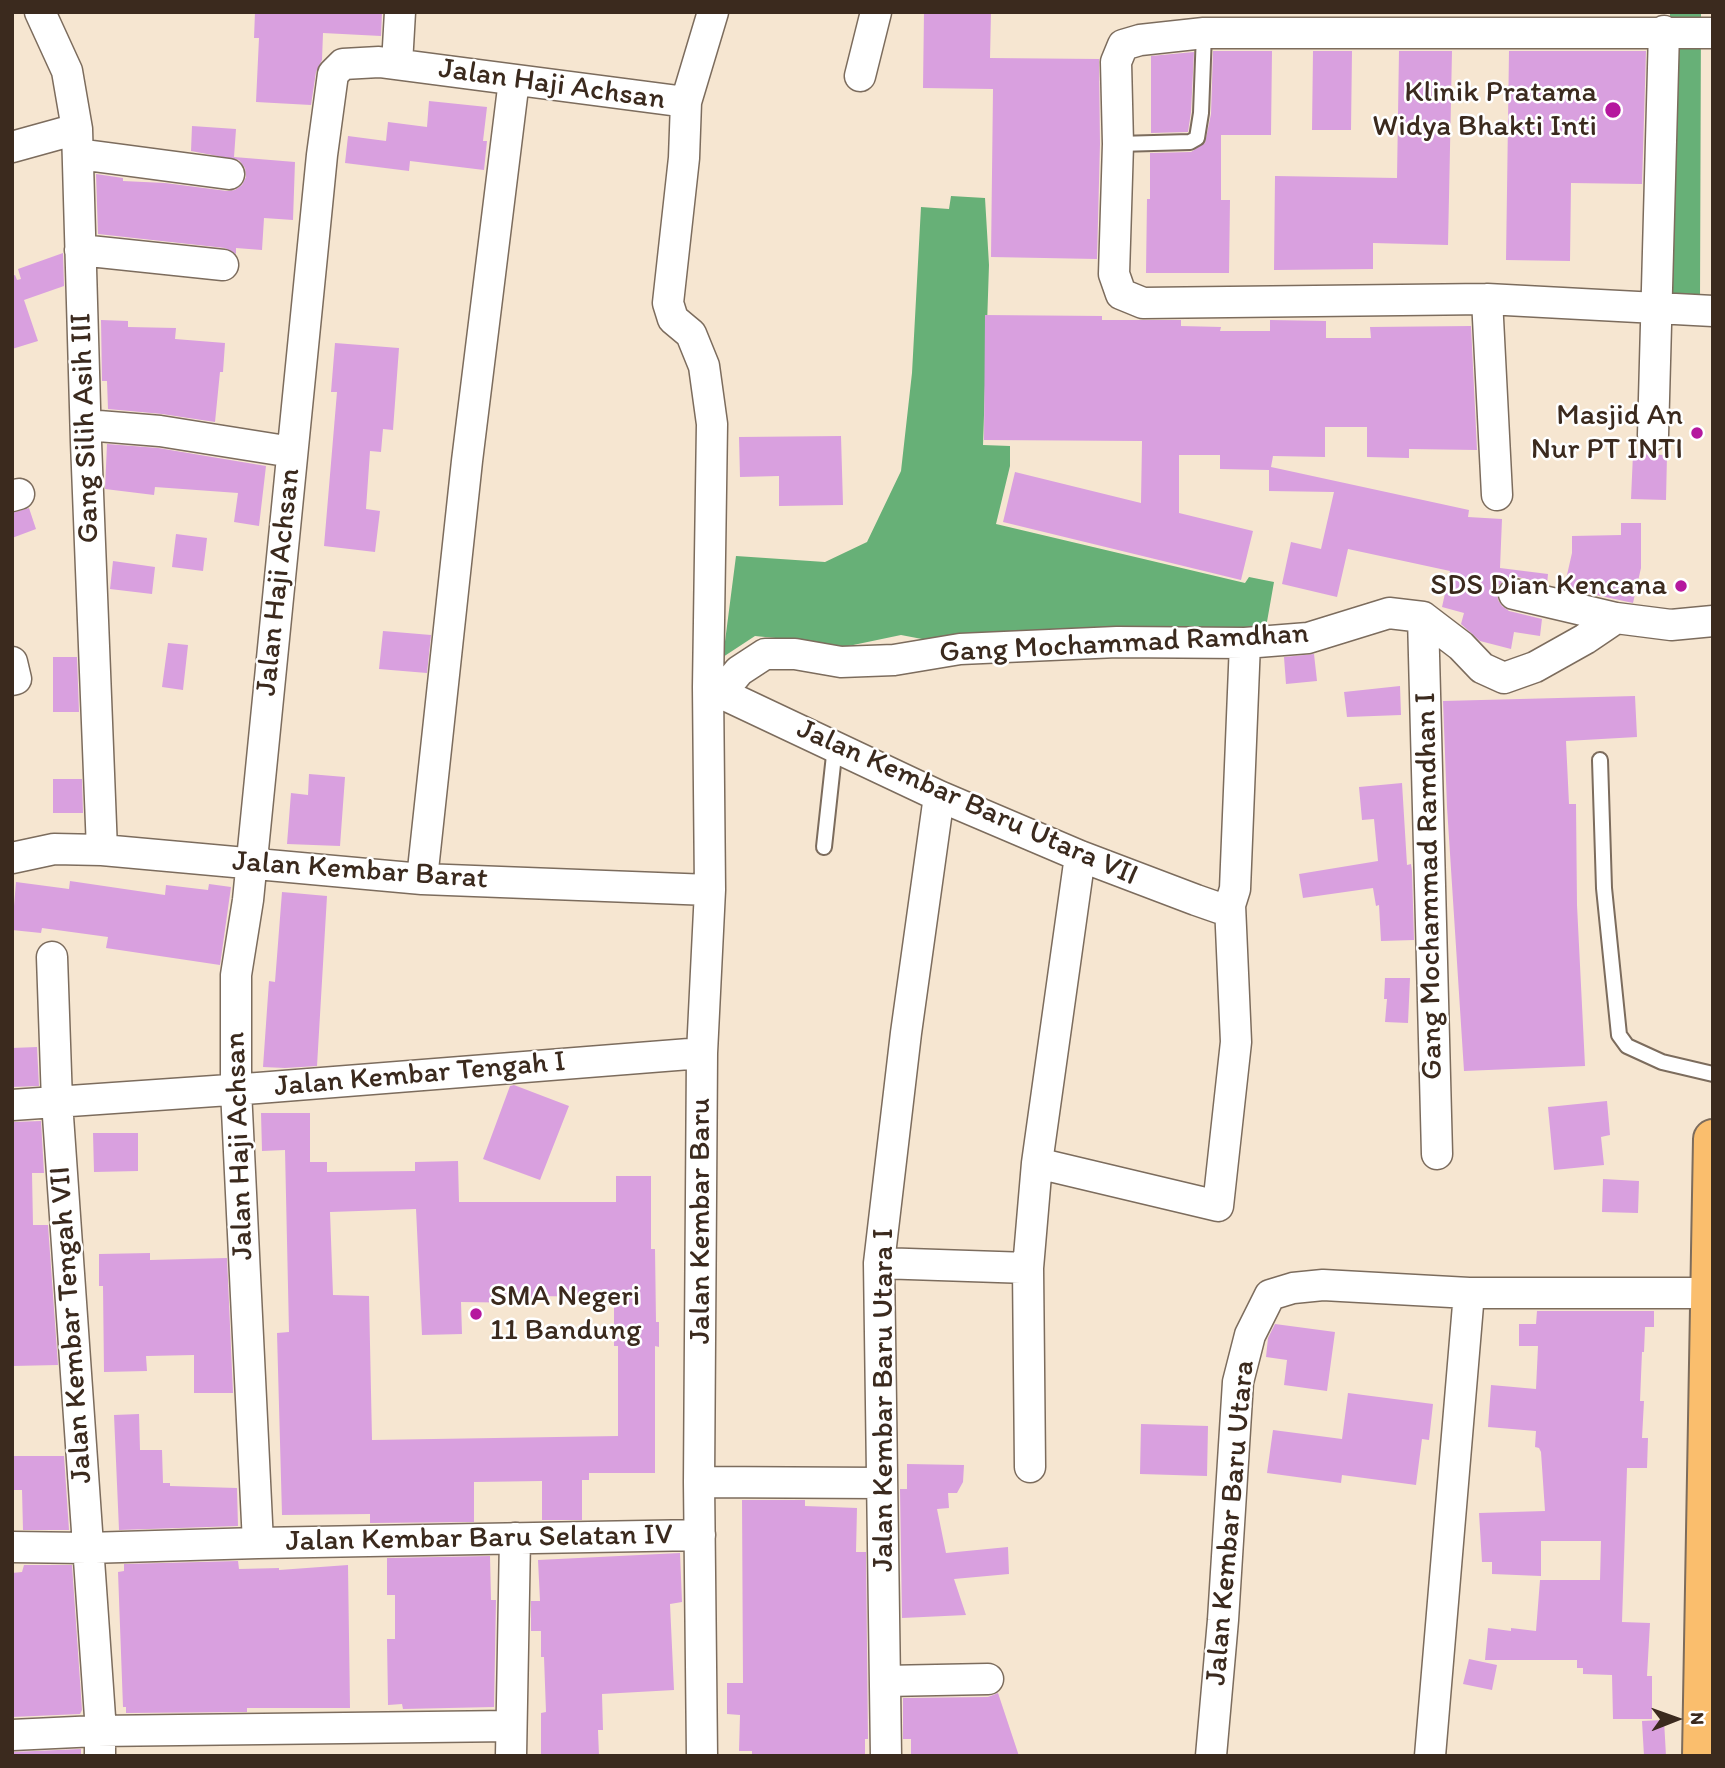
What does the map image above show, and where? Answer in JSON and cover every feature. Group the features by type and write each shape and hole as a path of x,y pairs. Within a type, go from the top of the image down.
{"main road":[{"path":"1702,1756 1713,1139"}],"street":[{"name":"Gang Silih Asih III","path":"40,12 67,71 77,142 102,850"},
{"path":"397,64 400,12"},
{"name":"Jalan Haji Achsan","path":"258,1543 236,1090 236,975 248,900 322,155 333,74 343,64 379,62 686,102 713,12"},
{"path":"860,76 876,12"},
{"path":"1653,435 1664,22"},
{"path":"1713,33 1664,22 1204,23 1123,45 1116,62 1118,144 1114,274 1121,294 1143,303 1487,299 1713,312"},
{"path":"422,879 466,475 514,80"},
{"name":"Jalan Kembar Baru","path":"686,102 684,158 668,303 673,319 691,334 704,366 712,424 714,690 710,890 702,1053 699,1482 702,1756"},
{"path":"12,147 77,142 229,174"},
{"path":"80,250 223,265"},
{"path":"1487,299 1497,495"},
{"path":"86,425 160,431 292,452"},
{"path":"1514,594 1616,618 1671,625 1713,621"},
{"name":"Gang Mochammad Ramdhan","path":"714,690 765,654 794,654 841,662 894,660 973,649 1117,642 1245,643 1308,638 1389,613 1423,618 1461,646 1482,668 1504,678 1535,667 1616,618"},
{"name":"Gang Mochammad Ramdhan I","path":"1423,618 1437,1154"},
{"path":"1037,1163 1218,1206 1236,1042 1230,905 1235,889 1245,643"},
{"path":"12,662 16,679 12,680"},
{"name":"Jalan Kembar Baru Utara VII","path":"714,690 939,796 1080,856 1219,908 1230,905"},
{"name":"Jalan Kembar Baru Utara I","path":"886,1756 878,1263 939,796"},
{"name":"Jalan Kembar Barat","path":"12,858 54,849 102,850 422,879 710,890"},
{"path":"1030,1467 1028,1268 1037,1163 1080,856"},
{"name":"Jalan Kembar Tengah VII","path":"52,957 57,1102 100,1744"},
{"name":"Jalan Kembar Tengah I","path":"12,1105 702,1053"},
{"path":"878,1263 1028,1268"},
{"name":"Jalan Kembar Baru Utara","path":"1211,1756 1225,1595 1238,1382 1250,1335 1270,1295 1293,1288 1323,1285 1469,1293"},
{"path":"1430,1756 1469,1293 1710,1293"},
{"path":"699,1482 881,1483"},
{"name":"Jalan Kembar Baru Selatan IV","path":"12,1547 87,1548 700,1535"},
{"path":"512,1756 515,1538"},
{"path":"885,1681 988,1679"},
{"path":"12,1735 100,1744 511,1726"}],"lane":[{"path":"1118,144 1190,142 1197,138 1201,113 1204,23"},
{"path":"824,847 835,746"},
{"path":"1600,760 1604,888 1619,1035 1627,1046 1662,1062 1713,1074"}],"green space":[{"path":"1670,12 1701,12 1700,301 1666,299"},
{"path":"951,196 985,198 989,265 983,445 1010,446 1010,466 996,524 1245,583 1249,577 1274,582 1265,633 943,643 901,635 834,649 755,636 723,657 736,556 825,562 867,542 901,471 912,373 921,207 949,209"}],"building":[{"path":"255,12 382,12 381,36 323,33 322,60 316,72 311,105 256,102 259,38 254,38"},
{"path":"924,12 991,12 990,58 1099,59 1097,259 991,257 993,89 923,88"},
{"path":"1213,51 1272,51 1271,135 1221,135 1221,200 1230,200 1229,273 1146,273 1150,153 1191,152 1205,143 1211,114"},
{"path":"1313,51 1352,51 1351,130 1312,130"},
{"path":"1399,51 1452,51 1448,245 1373,243 1373,269 1274,270 1275,176 1397,178"},
{"path":"1509,51 1646,51 1642,184 1571,183 1570,261 1506,260"},
{"path":"1194,52 1188,132 1151,133 1151,56"},
{"path":"429,101 487,107 483,141 487,141 484,170 410,161 409,171 345,163 348,136 386,141 388,122 427,127"},
{"path":"192,126 236,129 234,157 295,162 293,220 264,218 262,250 236,248 236,254 225,248 98,234 96,174 123,178 123,181 227,191 242,185 246,177 245,168 239,160 191,151"},
{"path":"63,253 64,286 24,300 38,341 12,349 12,276 15,275 17,280 21,279 18,269"},
{"path":"985,315 1181,320 1181,326 1221,327 1220,331 1270,331 1270,320 1326,321 1326,338 1371,338 1370,327 1471,326 1477,450 1409,449 1409,458 1367,457 1367,427 1325,427 1325,457 1273,456 1271,467 1469,510 1468,517 1502,519 1500,568 1548,574 1547,584 1518,577 1508,578 1497,589 1498,600 1509,611 1542,619 1540,636 1514,632 1511,649 1480,641 1461,624 1464,613 1442,607 1450,571 1348,549 1337,597 1282,584 1291,542 1321,549 1334,492 1269,491 1269,470 1220,469 1220,455 1179,455 1179,513 1253,531 1241,580 1003,522 1015,472 1141,503 1142,441 984,440"},
{"path":"101,320 128,321 128,327 176,328 175,339 225,343 215,422 108,409 107,381 102,381"},
{"path":"335,343 399,348 393,430 383,429 381,452 370,451 366,509 380,511 375,552 324,546 337,392 331,392"},
{"path":"841,436 843,505 779,506 779,476 740,477 739,437"},
{"path":"107,444 158,448 266,466 259,526 234,522 238,493 155,487 154,495 105,489"},
{"path":"1633,454 1667,455 1666,500 1631,499"},
{"path":"29,508 36,529 12,538 12,513"},
{"path":"1621,523 1641,523 1641,568 1633,603 1564,588 1572,553 1572,536 1621,535"},
{"path":"176,534 207,538 203,571 172,567"},
{"path":"113,561 155,567 152,594 110,589"},
{"path":"383,631 431,635 427,673 379,669"},
{"path":"168,643 188,645 183,690 162,687"},
{"path":"1314,654 1317,681 1286,684 1284,657"},
{"path":"53,657 77,657 79,712 53,712"},
{"path":"1400,686 1401,715 1347,717 1344,692"},
{"path":"1635,696 1637,737 1566,741 1569,804 1576,804 1577,905 1585,1066 1464,1071 1443,701"},
{"path":"309,774 345,777 340,846 287,844 291,793 308,795"},
{"path":"53,779 82,779 83,813 53,813"},
{"path":"1402,783 1407,865 1411,864 1412,871 1414,940 1381,941 1379,905 1376,906 1373,888 1303,898 1299,874 1378,861 1374,819 1362,820 1359,787"},
{"path":"70,881 165,895 166,885 208,890 209,884 231,887 220,965 106,948 108,937 42,928 41,933 12,930 16,882 69,889"},
{"path":"282,892 327,896 317,1066 263,1067 269,981 275,982"},
{"path":"1385,978 1410,978 1408,1023 1385,1022"},
{"path":"37,1047 39,1086 12,1087 12,1048"},
{"path":"514,1085 569,1106 540,1180 483,1159 510,1086"},
{"path":"1607,1101 1610,1135 1601,1137 1604,1165 1554,1170 1548,1107"},
{"path":"261,1113 310,1113 310,1162 327,1162 327,1172 415,1171 415,1162 458,1161 459,1202 616,1202 616,1176 651,1176 651,1249 655,1249 656,1322 659,1322 659,1347 655,1346 655,1473 589,1473 589,1480 582,1480 582,1520 542,1520 542,1481 474,1482 474,1522 370,1523 370,1514 282,1515 277,1333 289,1332 285,1150 262,1151","holes":["416,1209 422,1335 462,1334 461,1302 533,1303 533,1296 614,1297 614,1346 618,1346 618,1436 372,1440 369,1296 333,1295 330,1212"]},
{"path":"41,1121 44,1173 32,1173 33,1225 48,1225 58,1365 12,1366 12,1122"},
{"path":"93,1133 138,1133 138,1171 94,1172"},
{"path":"1603,1179 1639,1181 1638,1213 1602,1212"},
{"path":"150,1253 150,1260 227,1258 233,1393 194,1393 194,1355 146,1356 147,1371 104,1372 103,1286 99,1286 99,1254"},
{"path":"1537,1311 1654,1311 1654,1327 1645,1327 1642,1352 1640,1401 1644,1401 1642,1438 1648,1438 1647,1468 1627,1468 1622,1622 1650,1623 1647,1676 1652,1676 1652,1719 1613,1719 1612,1675 1583,1674 1583,1668 1577,1668 1577,1660 1485,1660 1488,1628 1536,1631 1540,1580 1600,1580 1601,1541 1541,1541 1541,1576 1492,1574 1492,1562 1482,1562 1479,1513 1545,1511 1541,1452 1535,1447 1536,1431 1488,1427 1491,1385 1536,1389 1538,1346 1519,1346 1519,1324 1536,1324"},
{"path":"1275,1324 1335,1332 1327,1391 1284,1385 1287,1360 1266,1357 1268,1338"},
{"path":"1348,1393 1433,1404 1429,1440 1422,1439 1416,1485 1342,1475 1341,1483 1267,1473 1273,1430 1342,1439"},
{"path":"139,1414 140,1450 162,1450 163,1483 170,1483 170,1486 237,1488 238,1526 119,1530 114,1415"},
{"path":"1141,1424 1208,1426 1207,1476 1140,1474"},
{"path":"12,1456 64,1456 69,1530 23,1530 22,1490 12,1490"},
{"path":"907,1464 964,1465 963,1482 957,1493 948,1493 949,1508 937,1509 946,1553 1008,1547 1009,1574 954,1579 966,1615 902,1618 900,1489 907,1489"},
{"path":"742,1500 805,1500 805,1506 857,1508 856,1552 866,1552 868,1739 865,1739 865,1756 752,1756 752,1751 739,1751 740,1715 727,1714 727,1683 743,1683"},
{"path":"680,1553 682,1602 670,1604 674,1690 602,1694 603,1730 598,1730 599,1756 541,1756 541,1713 546,1712 544,1657 541,1657 541,1631 531,1631 531,1601 540,1601 538,1560"},
{"path":"490,1556 491,1600 496,1600 494,1707 403,1709 402,1704 388,1705 387,1639 395,1639 395,1595 387,1595 387,1558"},
{"path":"238,1561 239,1569 279,1570 348,1565 350,1708 247,1708 247,1712 126,1713 126,1707 123,1707 118,1572 124,1571 124,1564"},
{"path":"24,1565 72,1565 82,1710 80,1714 12,1717 12,1573 22,1572"},
{"path":"1469,1659 1497,1665 1492,1690 1463,1684"},
{"path":"998,1693 1019,1756 911,1756 911,1739 903,1739 903,1698 988,1697"},
{"path":"1664,1720 1666,1756 1644,1756 1642,1721"},
{"path":"81,1749 81,1756 12,1756 12,1752"}],"place":[{"name":"Klinik Pratama Widya Bhakti Inti","path":"1613,110"},
{"name":"Masjid An Nur PT INTI","path":"1697,433"},
{"name":"SDS Dian Kencana","path":"1681,586"},
{"name":"SMA Negeri 11 Bandung","path":"476,1314"}]}
